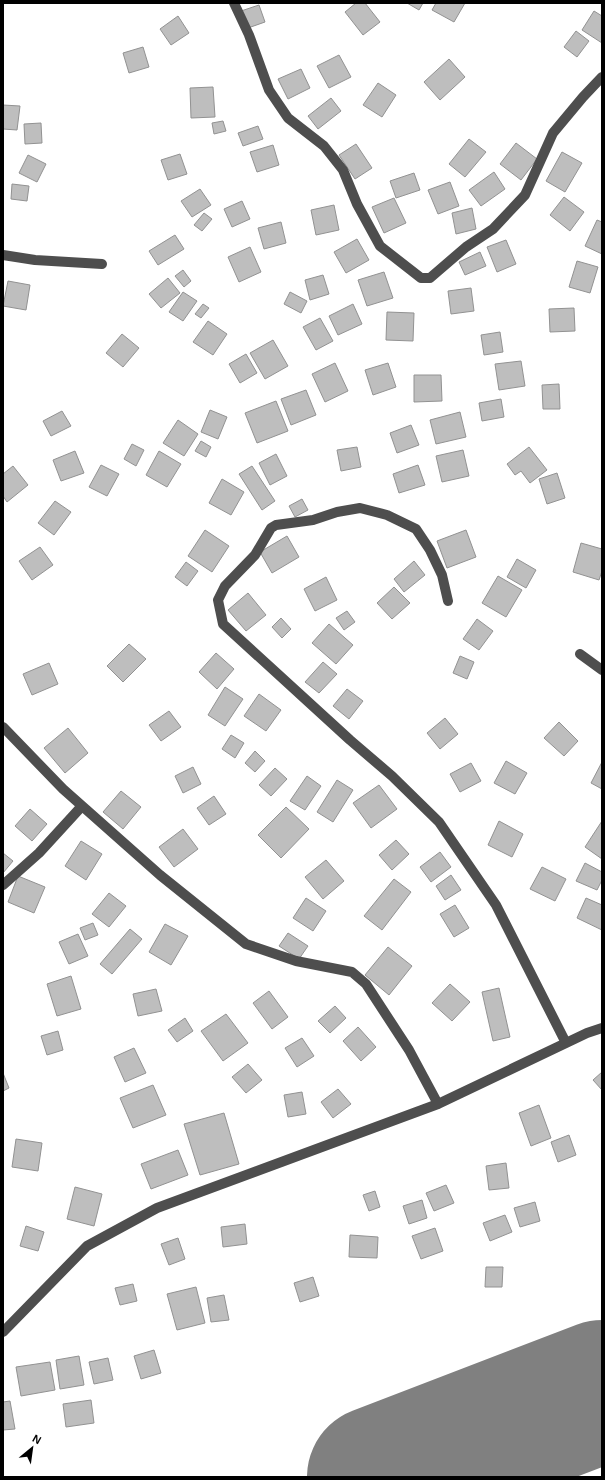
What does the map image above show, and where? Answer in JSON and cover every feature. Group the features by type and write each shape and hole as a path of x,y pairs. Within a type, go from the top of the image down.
{"street":[{"path":"234,3 249,35 269,90 273,97 288,118 324,146 343,170 357,204 380,246 421,278 430,278 466,247 494,229 525,194 553,133 602,77"},
{"path":"3,255 35,260 102,264"},
{"path":"448,601 442,575 430,550 416,529 387,515 360,508 337,512 313,520 276,525 271,528 255,555 225,586 218,600 223,624 350,740 392,776 439,822 496,905 566,1043"},
{"path":"580,654 602,670"},
{"path":"3,727 82,806 160,875 246,944 296,960 352,972 366,984 409,1050 438,1104"},
{"path":"3,885 39,853 82,806"},
{"path":"3,1332 86,1246 151,1211 438,1104 587,1033 602,1028"}],"building":[{"path":"356,3 365,3 380,22 363,35 345,12"},
{"path":"407,3 423,3 419,10"},
{"path":"436,3 465,3 454,22 432,10"},
{"path":"259,5 265,22 248,28 241,11"},
{"path":"594,11 602,16 602,43 582,30"},
{"path":"178,16 189,33 171,45 160,29"},
{"path":"576,31 589,41 577,57 564,47"},
{"path":"143,47 149,67 129,73 123,53"},
{"path":"339,55 351,77 329,88 317,66"},
{"path":"449,59 465,77 440,100 424,82"},
{"path":"301,69 310,88 288,99 278,79"},
{"path":"378,83 396,95 382,117 363,105"},
{"path":"213,87 215,117 191,118 190,88"},
{"path":"331,98 341,111 318,129 308,116"},
{"path":"3,105 20,106 17,130 3,129"},
{"path":"223,121 226,131 214,134 212,123"},
{"path":"41,123 42,143 25,144 24,124"},
{"path":"258,126 263,139 243,146 238,133"},
{"path":"469,139 486,152 465,177 449,164"},
{"path":"516,143 537,159 521,180 500,164"},
{"path":"356,144 372,168 355,179 339,155"},
{"path":"273,145 279,165 257,172 250,152"},
{"path":"562,152 582,163 565,192 546,181"},
{"path":"180,154 187,174 168,180 161,160"},
{"path":"28,155 46,164 37,182 19,173"},
{"path":"494,172 505,189 481,206 469,190"},
{"path":"414,173 420,190 396,198 390,181"},
{"path":"450,182 459,206 438,214 428,190"},
{"path":"12,184 29,186 27,201 11,199"},
{"path":"200,189 211,205 192,217 181,201"},
{"path":"564,197 584,212 570,231 550,215"},
{"path":"394,198 406,223 384,233 372,207"},
{"path":"242,201 250,219 232,227 224,209"},
{"path":"334,205 339,230 316,235 311,210"},
{"path":"472,208 476,229 456,234 452,213"},
{"path":"204,213 212,219 202,231 194,225"},
{"path":"597,220 602,222 602,254 585,246"},
{"path":"281,222 286,243 264,249 258,228"},
{"path":"175,235 184,249 158,265 149,251"},
{"path":"357,239 369,260 346,273 334,252"},
{"path":"506,240 516,264 497,272 487,247"},
{"path":"250,247 261,272 239,282 228,257"},
{"path":"480,252 486,266 465,275 459,262"},
{"path":"577,261 598,267 590,293 569,287"},
{"path":"183,270 191,281 184,287 175,276"},
{"path":"384,272 393,298 367,306 358,280"},
{"path":"323,275 329,294 310,300 305,280"},
{"path":"168,278 180,293 161,308 149,294"},
{"path":"8,281 30,285 26,310 3,306"},
{"path":"471,288 474,311 451,314 448,291"},
{"path":"183,292 197,301 183,321 169,312"},
{"path":"290,292 307,301 301,313 284,304"},
{"path":"203,304 209,308 201,318 195,314"},
{"path":"353,304 362,324 338,335 329,316"},
{"path":"574,308 575,331 550,332 549,309"},
{"path":"387,312 414,313 413,341 386,340"},
{"path":"320,318 333,341 316,350 303,327"},
{"path":"208,321 227,334 213,355 193,342"},
{"path":"500,332 503,352 484,355 481,335"},
{"path":"122,334 139,348 123,367 106,353"},
{"path":"273,340 288,366 265,379 250,353"},
{"path":"246,354 257,373 240,383 229,364"},
{"path":"521,361 525,386 499,390 495,364"},
{"path":"335,363 348,391 325,402 312,374"},
{"path":"388,363 396,387 373,395 365,370"},
{"path":"414,375 441,375 442,401 414,402"},
{"path":"559,384 560,409 543,409 542,385"},
{"path":"306,390 316,415 291,425 281,399"},
{"path":"501,399 504,417 482,421 479,403"},
{"path":"276,401 288,431 257,443 245,413"},
{"path":"210,410 227,417 218,439 201,432"},
{"path":"62,411 71,426 51,436 43,421"},
{"path":"460,412 466,437 436,444 430,420"},
{"path":"178,420 198,434 184,456 163,443"},
{"path":"411,425 419,445 397,453 390,433"},
{"path":"201,441 211,447 206,457 195,451"},
{"path":"132,444 144,450 136,466 124,459"},
{"path":"357,447 361,467 341,471 337,450"},
{"path":"529,447 547,470 530,483 521,471 515,475 507,464"},
{"path":"463,450 469,476 442,482 436,456"},
{"path":"75,451 84,473 61,481 53,460"},
{"path":"159,451 181,464 167,487 146,475"},
{"path":"276,454 287,476 270,485 259,463"},
{"path":"101,465 119,474 107,496 89,487"},
{"path":"418,465 425,485 399,493 393,474"},
{"path":"13,466 28,485 7,502 3,496 3,474"},
{"path":"252,466 275,501 262,510 239,474"},
{"path":"557,473 565,498 547,504 539,479"},
{"path":"222,479 244,492 231,515 209,503"},
{"path":"302,499 308,510 295,517 289,506"},
{"path":"55,501 71,512 54,535 38,523"},
{"path":"205,530 229,546 212,572 188,556"},
{"path":"466,530 476,557 447,568 437,541"},
{"path":"287,536 299,557 272,573 260,552"},
{"path":"581,543 602,549 602,571 599,580 573,572"},
{"path":"40,547 53,565 32,580 19,561"},
{"path":"517,559 536,570 526,588 507,577"},
{"path":"414,561 425,575 404,592 394,579"},
{"path":"186,562 198,571 187,586 175,577"},
{"path":"498,576 522,590 506,617 482,603"},
{"path":"326,577 337,600 315,611 304,589"},
{"path":"394,587 410,603 392,619 377,603"},
{"path":"248,593 266,615 246,631 228,610"},
{"path":"347,611 355,622 344,630 336,618"},
{"path":"281,618 291,629 282,638 272,627"},
{"path":"477,619 493,631 479,650 463,639"},
{"path":"329,624 353,645 336,664 312,643"},
{"path":"129,644 146,659 123,682 107,666"},
{"path":"216,653 234,669 217,689 199,672"},
{"path":"460,656 474,662 467,679 453,673"},
{"path":"323,662 337,674 319,693 305,682"},
{"path":"49,663 58,684 32,695 23,674"},
{"path":"225,687 243,699 225,726 208,715"},
{"path":"347,689 363,701 349,719 333,706"},
{"path":"259,694 281,710 266,731 244,716"},
{"path":"169,711 181,727 161,741 149,725"},
{"path":"445,718 458,734 440,749 427,733"},
{"path":"559,722 578,741 564,756 544,738"},
{"path":"68,728 88,753 65,773 44,748"},
{"path":"231,735 244,743 235,758 222,749"},
{"path":"255,751 265,761 255,772 245,763"},
{"path":"506,761 527,773 515,794 494,783"},
{"path":"602,762 602,789 591,783"},
{"path":"471,763 481,781 460,792 450,774"},
{"path":"193,767 201,784 183,793 175,776"},
{"path":"275,768 287,779 271,796 259,785"},
{"path":"307,776 321,786 305,810 290,801"},
{"path":"337,780 353,790 333,822 317,812"},
{"path":"379,785 397,809 371,828 353,803"},
{"path":"121,791 141,807 123,829 103,812"},
{"path":"214,796 226,814 209,825 197,808"},
{"path":"286,807 309,829 281,858 258,835"},
{"path":"30,809 47,824 32,841 15,826"},
{"path":"499,821 523,834 512,857 488,845"},
{"path":"602,821 602,859 585,847"},
{"path":"183,829 198,849 174,867 159,847"},
{"path":"396,840 409,854 392,870 379,855"},
{"path":"81,841 102,854 86,880 65,866"},
{"path":"440,852 451,867 431,882 420,867"},
{"path":"3,853 13,861 3,873"},
{"path":"326,860 344,881 323,899 305,877"},
{"path":"585,863 602,872 602,880 597,890 576,881"},
{"path":"542,867 566,879 555,901 530,889"},
{"path":"451,875 461,890 445,900 436,886"},
{"path":"18,876 45,887 34,913 8,902"},
{"path":"394,879 411,892 382,930 364,916"},
{"path":"109,893 126,906 109,927 92,914"},
{"path":"306,898 326,911 313,931 293,918"},
{"path":"586,898 602,905 602,930 577,918"},
{"path":"455,905 469,928 454,937 440,914"},
{"path":"93,923 98,935 85,940 80,928"},
{"path":"165,924 188,936 171,965 149,952"},
{"path":"130,929 142,939 112,974 100,964"},
{"path":"288,933 308,946 299,959 279,946"},
{"path":"78,934 88,956 69,964 59,942"},
{"path":"388,947 412,966 389,995 365,975"},
{"path":"71,976 81,1009 57,1016 47,984"},
{"path":"450,984 470,1002 452,1021 432,1003"},
{"path":"499,988 510,1037 493,1041 482,992"},
{"path":"156,989 162,1011 138,1016 133,994"},
{"path":"269,991 288,1017 272,1029 253,1003"},
{"path":"335,1006 346,1018 330,1033 318,1021"},
{"path":"226,1014 248,1043 223,1061 201,1031"},
{"path":"185,1018 193,1031 177,1042 168,1030"},
{"path":"358,1027 376,1047 361,1061 343,1041"},
{"path":"58,1031 63,1050 47,1055 41,1036"},
{"path":"302,1038 314,1056 297,1067 285,1048"},
{"path":"134,1048 146,1073 125,1082 114,1057"},
{"path":"248,1064 262,1080 246,1093 232,1077"},
{"path":"602,1072 602,1090 593,1080"},
{"path":"3,1073 9,1088 3,1091"},
{"path":"153,1085 166,1115 133,1128 120,1098"},
{"path":"338,1089 351,1104 333,1118 321,1102"},
{"path":"302,1092 306,1114 288,1117 284,1095"},
{"path":"539,1105 551,1138 531,1146 519,1113"},
{"path":"224,1113 239,1164 200,1175 184,1124"},
{"path":"569,1135 576,1155 558,1162 551,1142"},
{"path":"16,1139 42,1143 38,1171 12,1167"},
{"path":"178,1150 188,1175 151,1189 141,1164"},
{"path":"506,1163 509,1188 489,1190 486,1166"},
{"path":"446,1185 454,1203 434,1211 426,1193"},
{"path":"75,1187 102,1194 94,1226 67,1219"},
{"path":"375,1191 380,1207 369,1211 363,1195"},
{"path":"422,1200 427,1218 409,1224 403,1206"},
{"path":"535,1202 540,1221 520,1227 514,1208"},
{"path":"505,1215 512,1232 490,1241 483,1223"},
{"path":"245,1224 247,1244 223,1247 221,1227"},
{"path":"26,1226 44,1232 38,1251 20,1246"},
{"path":"435,1228 443,1251 421,1259 412,1236"},
{"path":"350,1235 378,1237 377,1258 349,1257"},
{"path":"178,1238 185,1259 169,1265 161,1244"},
{"path":"486,1267 503,1267 502,1287 485,1287"},
{"path":"313,1277 319,1296 300,1302 294,1283"},
{"path":"133,1284 137,1301 120,1305 115,1288"},
{"path":"196,1287 205,1323 177,1330 167,1294"},
{"path":"224,1295 229,1320 211,1322 207,1298"},
{"path":"154,1350 161,1373 141,1379 134,1356"},
{"path":"79,1356 84,1385 60,1389 56,1360"},
{"path":"108,1358 113,1380 94,1384 89,1362"},
{"path":"50,1362 55,1390 21,1396 16,1367"},
{"path":"91,1400 94,1423 66,1427 63,1404"},
{"path":"10,1401 15,1429 3,1430 3,1402"}],"runway":[{"path":"378,1477 602,1391"}]}
